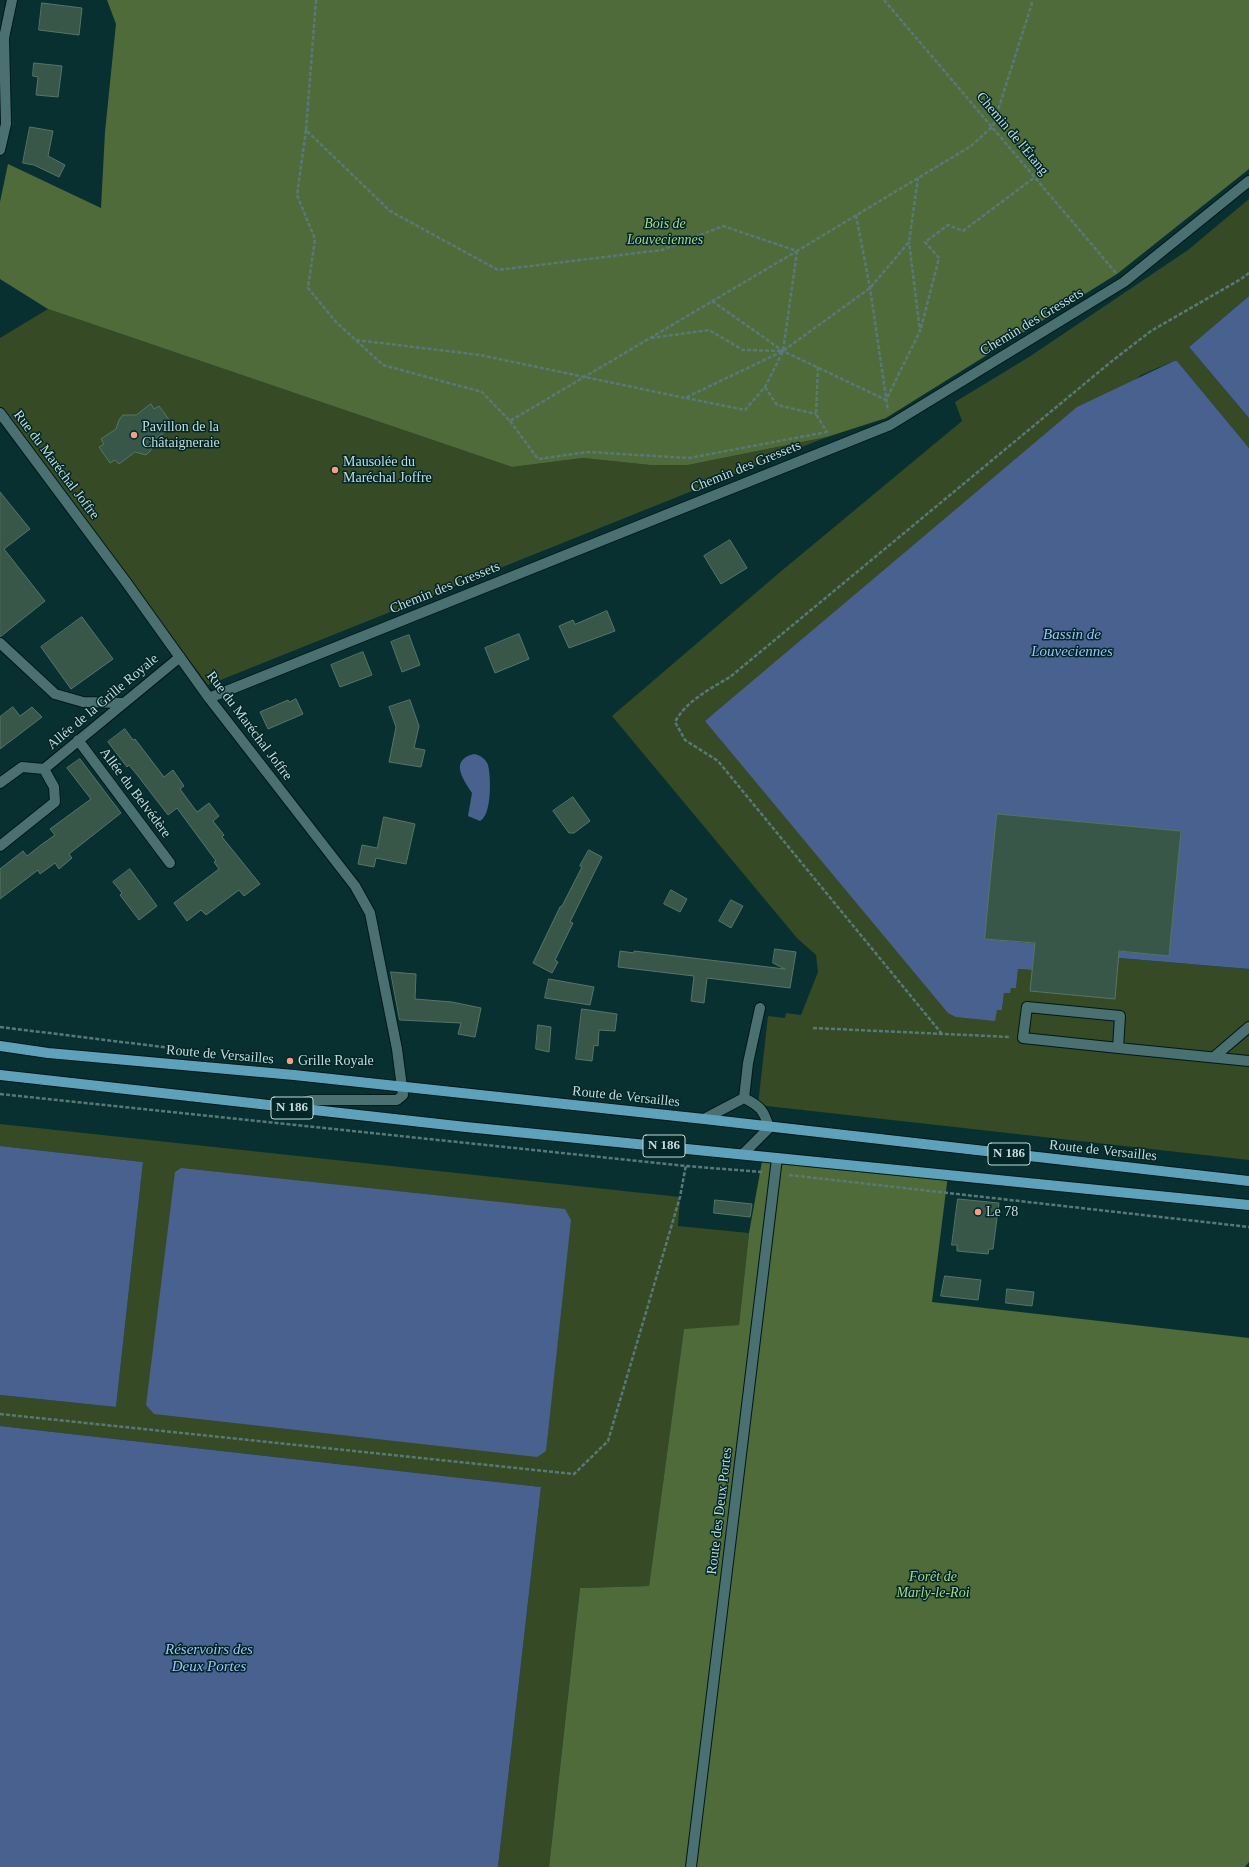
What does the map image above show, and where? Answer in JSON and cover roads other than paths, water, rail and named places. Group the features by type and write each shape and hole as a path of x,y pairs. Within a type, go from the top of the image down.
{"main road":[{"name":"Route de Versailles","path":"0,1046 48,1053 402,1087 704,1119 768,1128 1249,1181"},
{"path":"0,1053 18,1055 48,1053"},
{"name":"N 186","path":"0,1075 283,1107 1249,1205"}],"street":[{"path":"0,150 6,124 4,38 12,0"},
{"path":"0,28 4,38"},
{"name":"Chemin des Gressets","path":"209,698 890,425 1124,282 1249,181"},
{"name":"Rue du Maréchal Joffre","path":"0,413 126,582 209,698 350,880 366,904 397,1049 402,1087"},
{"path":"0,643 55,694 83,702 123,703"},
{"name":"Allée de la Grille Royale","path":"0,783 22,767 44,769 180,657"},
{"name":"Allée du Belvédère","path":"78,740 170,863"},
{"name":"Allée de la Grille Royale","path":"0,846 55,802 54,787 44,769"},
{"path":"1118,1048 1120,1016 1027,1007 1023,1038 1118,1048 1214,1057 1249,1061"},
{"path":"744,1098 748,1063 760,1008"},
{"path":"1214,1057 1249,1027"},
{"path":"283,1107 312,1100 397,1100 403,1095 402,1087"},
{"path":"704,1119 744,1098"},
{"path":"744,1098 758,1105 765,1115 768,1128 744,1154"},
{"name":"Route des Deux Portes","path":"690,1867 777,1158"}],"water":[{"path":"1249,296 1249,418 1189,347"},
{"name":"Bassin de Louveciennes","path":"1174,361 1177,361 1249,448 1249,969 1119,958 1117,973 1110,972 1094,949 1169,956 1181,831 997,814 985,939 1060,946 1032,970 1018,969 1016,988 1011,988 1010,993 1004,993 1002,1010 997,1010 995,1021 956,1017 948,1013 705,721 1077,407"},
{"path":"474,754 481,756 486,761 490,778 489,804 484,817 480,821 468,816 472,793 460,770 462,761 466,757"},
{"path":"0,1146 143,1162 116,1407 0,1395"},
{"path":"181,1168 565,1209 571,1220 546,1451 537,1457 154,1414 146,1405 175,1172"},
{"name":"Réservoirs des Deux Portes","path":"0,1426 541,1487 498,1867 0,1867"}],"place":[{"name":"Pavillon de la Châtaigneraie","path":"134,435"},
{"name":"Mausolée du Maréchal Joffre","path":"335,470"},
{"name":"Grille Royale","path":"290,1061"},
{"name":"Le 78","path":"978,1212"}],"park label":[{"name":"Bois de Louveciennes","path":"665,232"},
{"name":"Forêt de Marly-le-Roi","path":"933,1586"}]}
